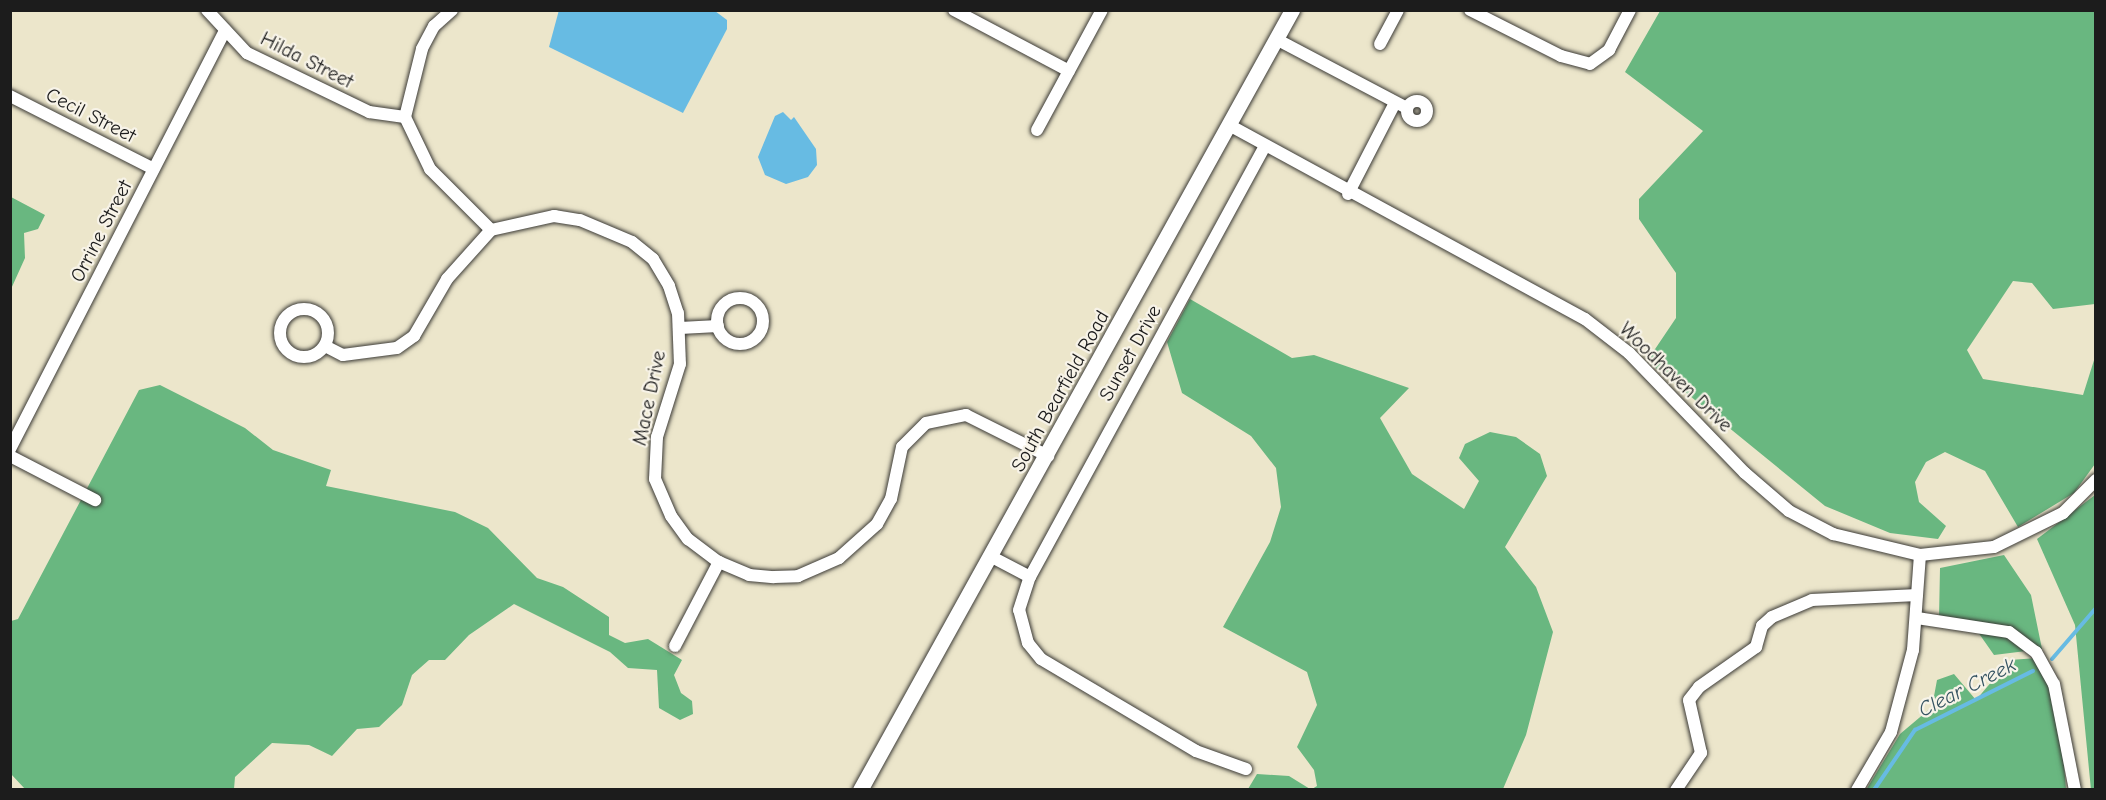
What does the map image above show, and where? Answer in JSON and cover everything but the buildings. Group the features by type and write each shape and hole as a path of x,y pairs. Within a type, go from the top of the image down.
{"street":[{"name":"Hilda Street","path":"207,10 246,53 369,112 405,117"},
{"path":"325,346 343,355 371,355 414,336 447,279 491,230 430,169 405,117 422,49 434,26 452,10"},
{"path":"954,10 1069,71"},
{"path":"1037,129 1102,10"},
{"name":"South Bearfield Road","path":"860,789 1048,456 1292,10"},
{"path":"1380,44 1398,10"},
{"path":"1470,10 1561,56 1590,64 1609,50 1630,10"},
{"name":"Orrine Street","path":"10,449 225,30"},
{"path":"1276,39 1401,105 1348,194"},
{"name":"Cecil Street","path":"10,96 154,169"},
{"name":"Woodhaven Drive","path":"1229,125 1264,148 1348,194 1584,319 1629,353 1789,511 1833,534 1920,555 1994,547 2063,513 2096,480"},
{"name":"Sunset Drive","path":"1246,769 1196,751 1041,659 1028,643 1019,610 1030,577 1264,148"},
{"name":"Mace Drive","path":"491,230 554,216 609,229 653,259 669,286 680,328 680,364 657,437 655,479 670,516 688,539 719,562 750,575 798,576 839,558 878,524 891,500 902,447 926,423 966,415 1048,456"},
{"path":"299,309 315,311 328,331 325,346 305,358 290,353 279,332 285,317 299,309"},
{"path":"680,328 717,326"},
{"path":"10,456 95,500"},
{"path":"1857,789 1891,732 1917,618 1920,555"},
{"path":"990,556 1030,577"},
{"path":"675,646 719,562"},
{"path":"1676,789 1701,753 1688,707 1698,687 1756,647 1762,626 1791,606 1865,597 1917,595"},
{"path":"1917,618 2009,632 2036,652 2054,684 2075,789"}],"green space":[{"path":"1660,11 2095,11 2095,304 2053,309 2032,283 2013,281 1967,350 1983,379 2083,395 2095,357 2095,464 2074,493 2018,527 1985,471 1945,452 1926,462 1915,482 1919,502 1946,526 1938,539 1890,533 1825,506 1647,361 1676,318 1676,273 1639,219 1639,199 1703,131 1625,72"},
{"path":"11,197 45,215 38,229 24,233 25,258 11,289"},
{"path":"1190,299 1292,358 1314,355 1409,388 1380,418 1412,474 1464,509 1479,481 1459,458 1465,444 1490,432 1516,437 1540,454 1547,476 1505,547 1536,587 1553,632 1526,735 1503,789 1312,789 1317,786 1314,770 1297,747 1317,705 1307,672 1223,627 1270,542 1281,507 1276,468 1251,436 1182,393 1167,342"},
{"path":"160,385 245,428 273,450 331,470 326,486 455,512 488,528 537,578 563,587 609,617 609,635 625,643 648,639 682,660 674,675 681,693 692,701 693,714 680,720 659,708 657,670 628,668 610,652 514,604 469,635 445,660 429,660 412,675 402,705 379,727 357,729 332,756 309,745 272,743 235,777 234,789 25,789 11,774 11,621 18,619 139,390"},
{"path":"2095,495 2096,789 2091,790 2075,625 2037,539"},
{"path":"2004,555 2031,595 2042,649 1994,655 1973,625 1939,618 1940,568"},
{"path":"2036,658 2059,705 2066,789 1866,790 1900,734 1932,707 1937,680 1954,674 1976,700 2010,660"},
{"path":"1257,774 1289,776 1310,789 1248,789"}],"water":[{"path":"559,10 715,11 727,20 727,29 683,113 549,47"},
{"path":"783,112 791,120 794,117 816,149 817,165 808,177 786,184 765,175 758,157 775,116"}],"waterway":[{"name":"Clear Creek","path":"2052,659 2096,608"},
{"name":"Clear Creek","path":"1874,790 1915,730 2033,671"}]}
